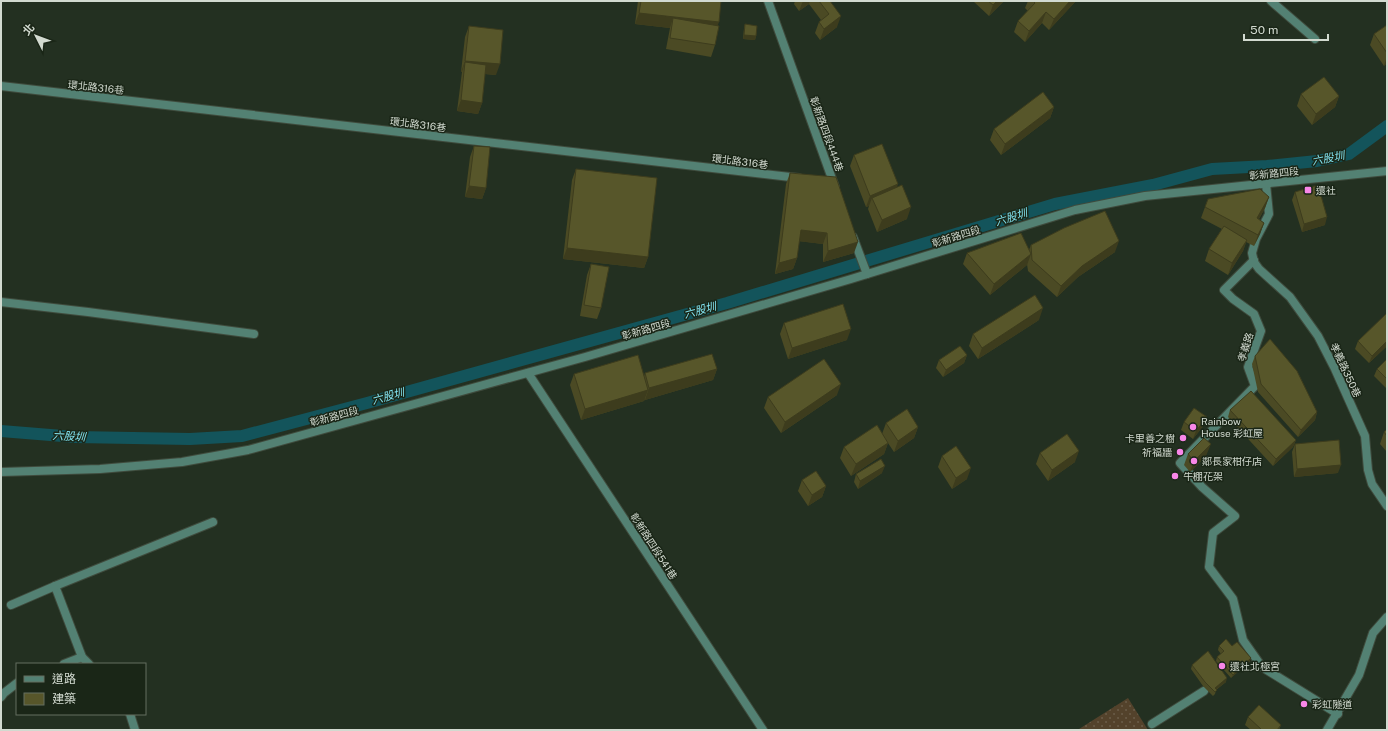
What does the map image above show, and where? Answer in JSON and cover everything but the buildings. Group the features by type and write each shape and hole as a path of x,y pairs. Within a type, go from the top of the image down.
{"street":[{"name":"彰新路四段444巷","path":"768,1 829,182 838,196"},
{"path":"1271,1 1315,38"},
{"name":"環北路316巷","path":"1,86 810,179"},
{"name":"彰新路四段","path":"1,472 100,469 182,462 248,450 528,373 1075,210 1145,196 1387,171"},
{"path":"1254,260 1252,253 1256,239 1268,214 1266,184"},
{"path":"852,232 867,273"},
{"name":"孝義路350巷","path":"1254,260 1259,269 1290,297 1318,336 1335,369 1365,436 1368,470 1372,484 1387,506"},
{"name":"孝義路","path":"1254,260 1224,290 1233,299 1254,314 1261,331 1248,367 1254,386 1180,463 1202,487 1235,516 1213,534 1209,567 1233,600 1244,640 1262,667 1338,714"},
{"path":"1,302 254,334"},
{"name":"彰新路四段541巷","path":"528,373 763,730"},
{"path":"11,605 213,522"},
{"path":"55,586 82,657 89,663"},
{"path":"1327,730 1338,714 1359,675 1373,633 1387,617"},
{"path":"67,663 82,657"},
{"path":"1,697 16,684"},
{"path":"1152,724 1204,691"},
{"path":"130,715 135,730"}],"shaded area":[{"path":"1128,698 1148,730 1077,730 1079,729"}],"waterway":[{"name":"六股圳","path":"1,431 75,437 190,439 242,436 367,403 727,303 1055,204 1153,185 1212,169 1317,161 1349,154 1387,126"}],"place":[{"name":"還社","path":"1308,190"},
{"name":"Rainbow House 彩虹屋","path":"1193,427"},
{"name":"卡里善之樹","path":"1183,438"},
{"name":"祈福牆","path":"1180,452"},
{"name":"鄰長家柑仔店","path":"1194,461"},
{"name":"牛棚花架","path":"1175,476"},
{"name":"還社北極宮","path":"1222,666"},
{"name":"彩虹隧道","path":"1304,704"}]}
